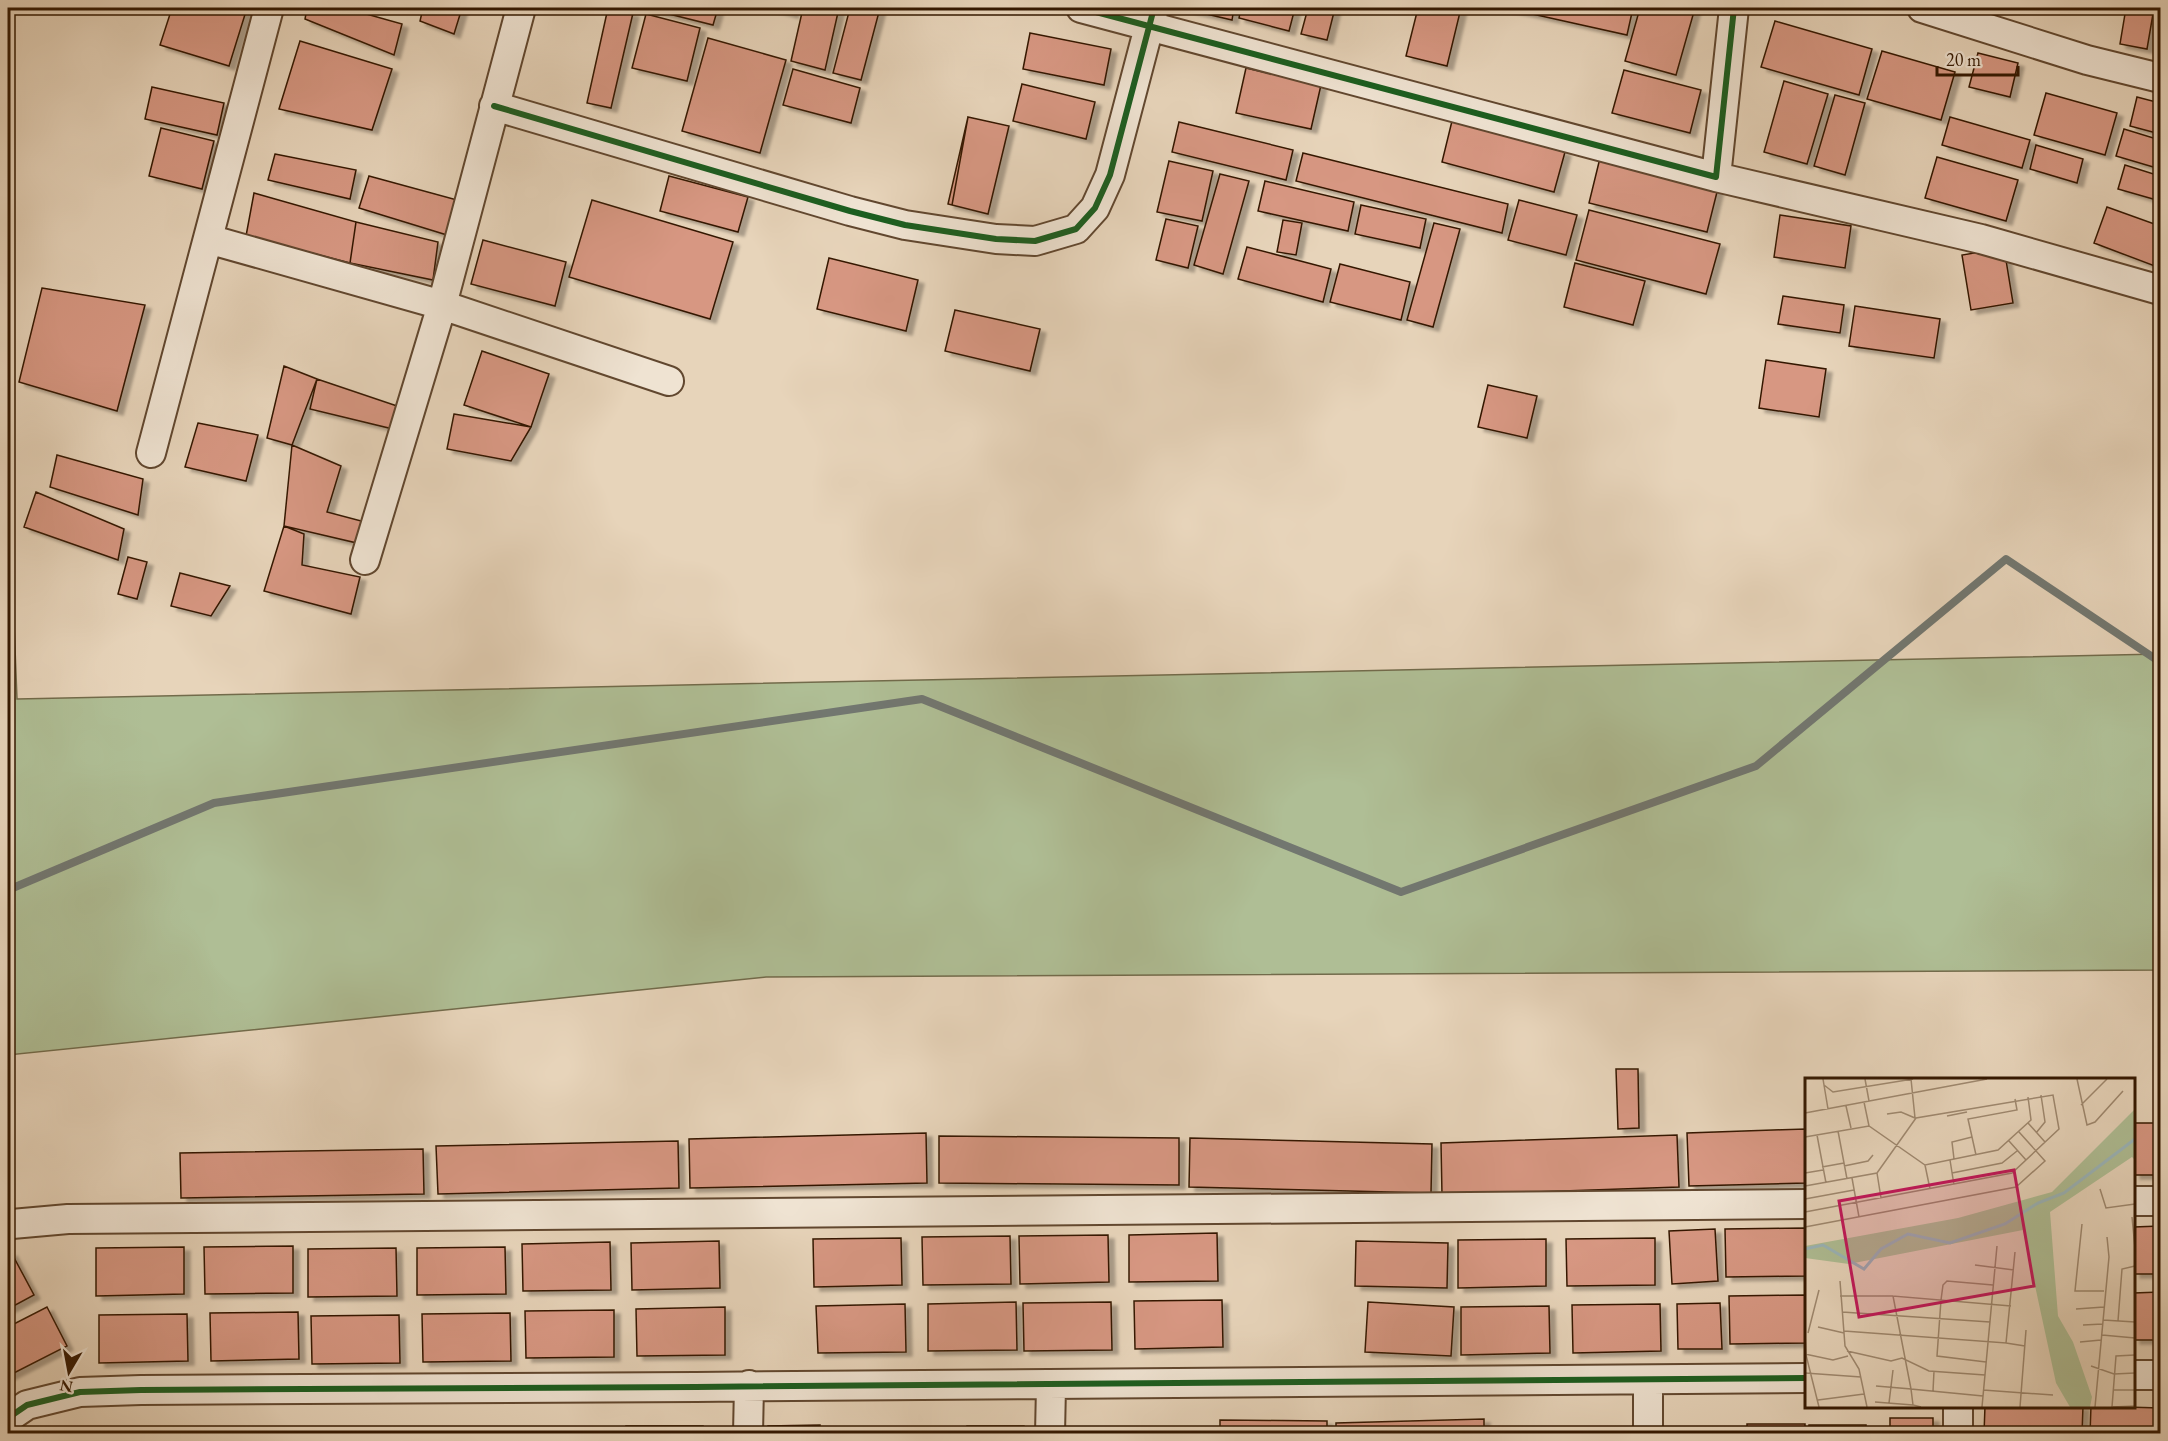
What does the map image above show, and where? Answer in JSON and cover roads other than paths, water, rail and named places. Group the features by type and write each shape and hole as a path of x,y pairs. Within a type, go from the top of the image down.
{"street":[{"path":"152,453 269,8"},
{"path":"364,560 442,305 521,8"},
{"path":"1081,8 1151,17 1716,177 1981,238 2160,290"},
{"path":"1716,177 1734,8"},
{"path":"1922,8 2087,60 2160,78"},
{"path":"494,106 872,217 905,225 996,239 1035,241 1076,229 1095,207 1110,175 1151,17"},
{"path":"208,239 442,305 669,381"},
{"path":"2135,1201 2160,1200"},
{"path":"8,1226 80,1219 1805,1204"},
{"path":"2135,1375 2160,1375"},
{"path":"8,1418 27,1405 80,1392 749,1385 1051,1386 1805,1378"},
{"path":"1648,1380 1648,1434"},
{"path":"748,1434 749,1385"},
{"path":"1050,1434 1051,1386"},
{"path":"1958,1408 1958,1434"}],"waterway":[{"path":"8,890 214,803 922,699 1401,892 1756,766 2006,559 2160,662"}]}
